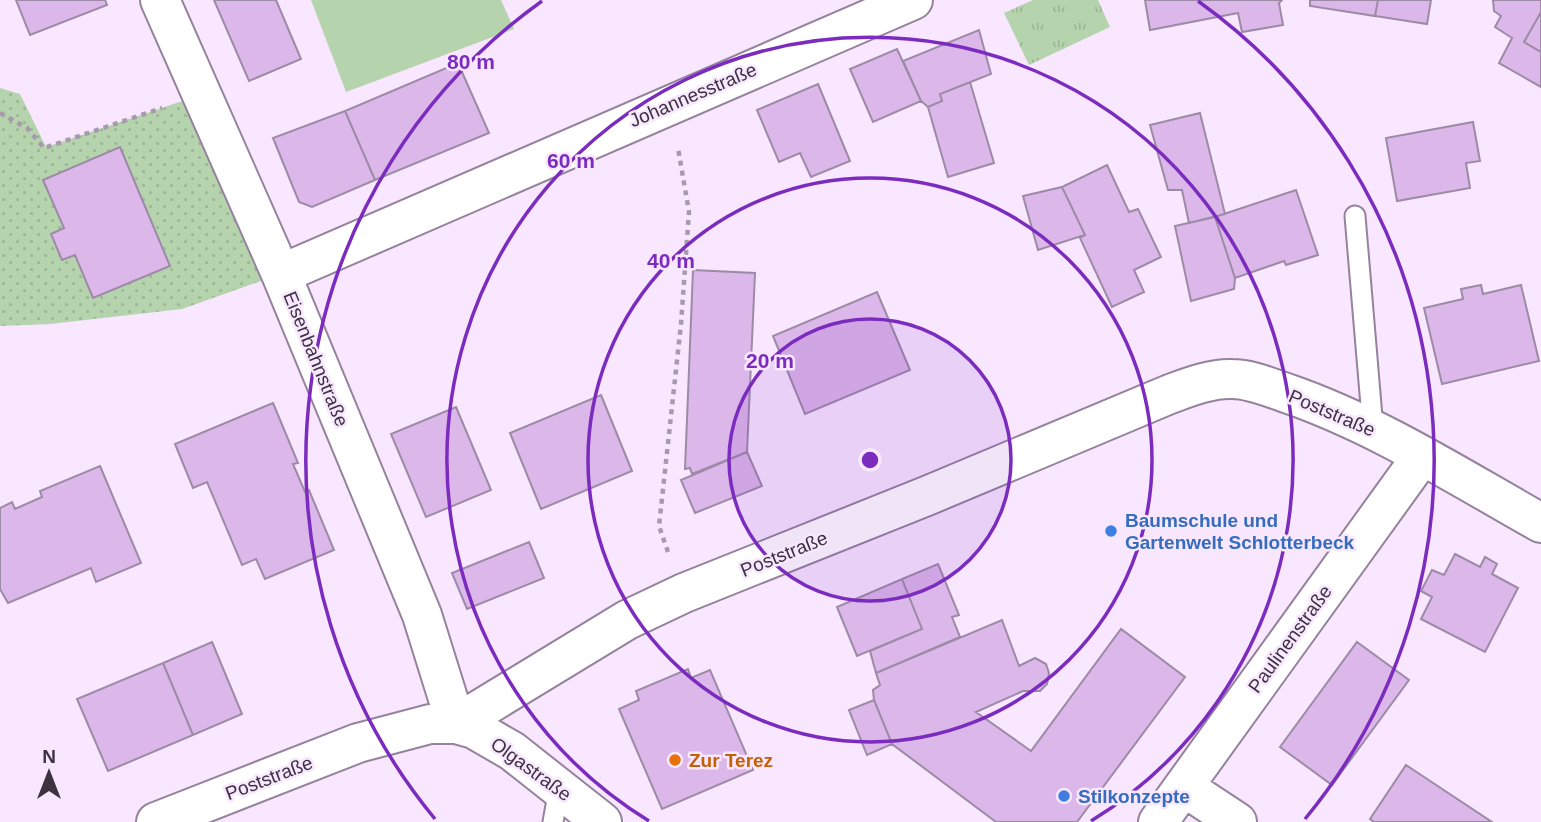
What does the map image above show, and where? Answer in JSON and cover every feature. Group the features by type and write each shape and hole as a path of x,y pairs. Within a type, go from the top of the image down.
{"street":[{"name":"Eisenbahnstraße","path":"160,0 281,274 422,615 456,724"},
{"name":"Johannesstraße","path":"281,274 913,0"},
{"name":"Poststraße","path":"156,822 358,743 430,724 456,724 627,620 1181,390 1232,379 1265,386 1326,407 1373,429 1541,523"},
{"name":"Paulinenstraße","path":"1158,822 1422,456"},
{"name":"Olgastraße","path":"456,724 474,729 512,751 556,806 602,822"},
{"path":"1184,787 1237,822"}],"lane":[{"path":"1354,216 1373,429"}],"path":[{"path":"0,113 27,128 44,148 203,94"},
{"path":"659,526 680,337 689,212 682,162 665,107"}],"green space":[{"path":"311,0 501,0 514,29 346,92"},
{"path":"1033,0 1098,0 1110,27 1029,65 1004,13"},
{"path":"0,88 20,94 46,147 203,94 281,274 182,309 50,324 0,326"}],"building":[{"path":"16,0 105,0 107,5 30,35"},
{"path":"214,0 276,0 301,59 249,81"},
{"path":"1145,0 1282,0 1279,3 1283,25 1242,32 1238,13 1150,30"},
{"path":"1310,0 1378,0 1375,16 1310,6"},
{"path":"1378,0 1431,0 1427,24 1375,16"},
{"path":"1493,0 1541,0 1541,12 1524,42 1541,52 1541,87 1499,63 1512,38 1495,27 1501,16 1494,11"},
{"path":"1541,12 1541,52 1524,42"},
{"path":"979,30 991,74 940,94 942,101 928,107 921,101 903,61"},
{"path":"897,49 921,101 873,122 850,69"},
{"path":"458,63 489,133 375,180 345,111"},
{"path":"970,82 994,163 948,177 928,107 942,101 940,94"},
{"path":"818,84 850,161 811,177 800,153 779,162 757,110"},
{"path":"345,111 375,180 312,207 299,202 273,138"},
{"path":"1200,113 1225,214 1189,223 1182,190 1168,190 1150,125"},
{"path":"1473,122 1480,161 1466,163 1470,188 1397,201 1386,138"},
{"path":"120,147 170,266 93,298 75,255 62,260 51,234 64,228 43,180"},
{"path":"1107,165 1129,212 1138,209 1161,257 1134,270 1144,292 1112,307 1080,238 1085,235 1062,187"},
{"path":"1062,187 1085,235 1038,250 1023,196"},
{"path":"1296,190 1318,255 1286,265 1284,261 1235,278 1215,217"},
{"path":"1215,217 1235,278 1234,289 1191,301 1175,226"},
{"path":"693,270 755,273 747,452 692,474 690,468 685,469"},
{"path":"1481,285 1483,294 1521,285 1539,361 1442,384 1424,308 1463,299 1461,289"},
{"path":"877,292 910,370 805,414 773,336"},
{"path":"601,395 632,471 541,509 510,433"},
{"path":"273,403 298,463 293,464 305,492 309,490 334,550 265,579 256,559 242,565 207,482 193,488 175,444"},
{"path":"456,407 491,490 426,517 391,434"},
{"path":"747,452 762,486 695,513 681,480"},
{"path":"100,466 141,563 96,582 91,568 8,603 0,589 0,508 12,502 15,509 42,497 40,491"},
{"path":"529,542 544,578 467,609 452,573"},
{"path":"1455,554 1480,567 1485,557 1497,564 1492,574 1518,588 1485,652 1421,619 1432,597 1421,591 1432,570 1444,575"},
{"path":"938,564 959,615 952,617 960,637 876,673 870,651 922,629 902,579"},
{"path":"902,579 922,629 857,656 837,607"},
{"path":"1002,620 1019,666 1035,658 1046,664 1049,673 1047,684 1040,691 1023,691 976,712 1031,751 1121,629 1185,677 1077,822 996,822 892,744 874,700 873,690 880,685 876,673"},
{"path":"212,642 242,714 193,735 163,663"},
{"path":"1357,642 1409,680 1332,785 1280,747"},
{"path":"163,663 193,735 108,771 77,699"},
{"path":"688,669 691,678 710,670 753,770 662,809 619,709 639,700 636,691"},
{"path":"874,700 892,744 867,755 849,710"},
{"path":"1406,765 1492,822 1374,822 1370,819"}],"place":[{"name":"Baumschule und Gartenwelt Schlotterbeck","path":"1111,531"},
{"name":"Zur Terez","path":"675,760"},
{"name":"Stilkonzepte","path":"1064,796"}]}
